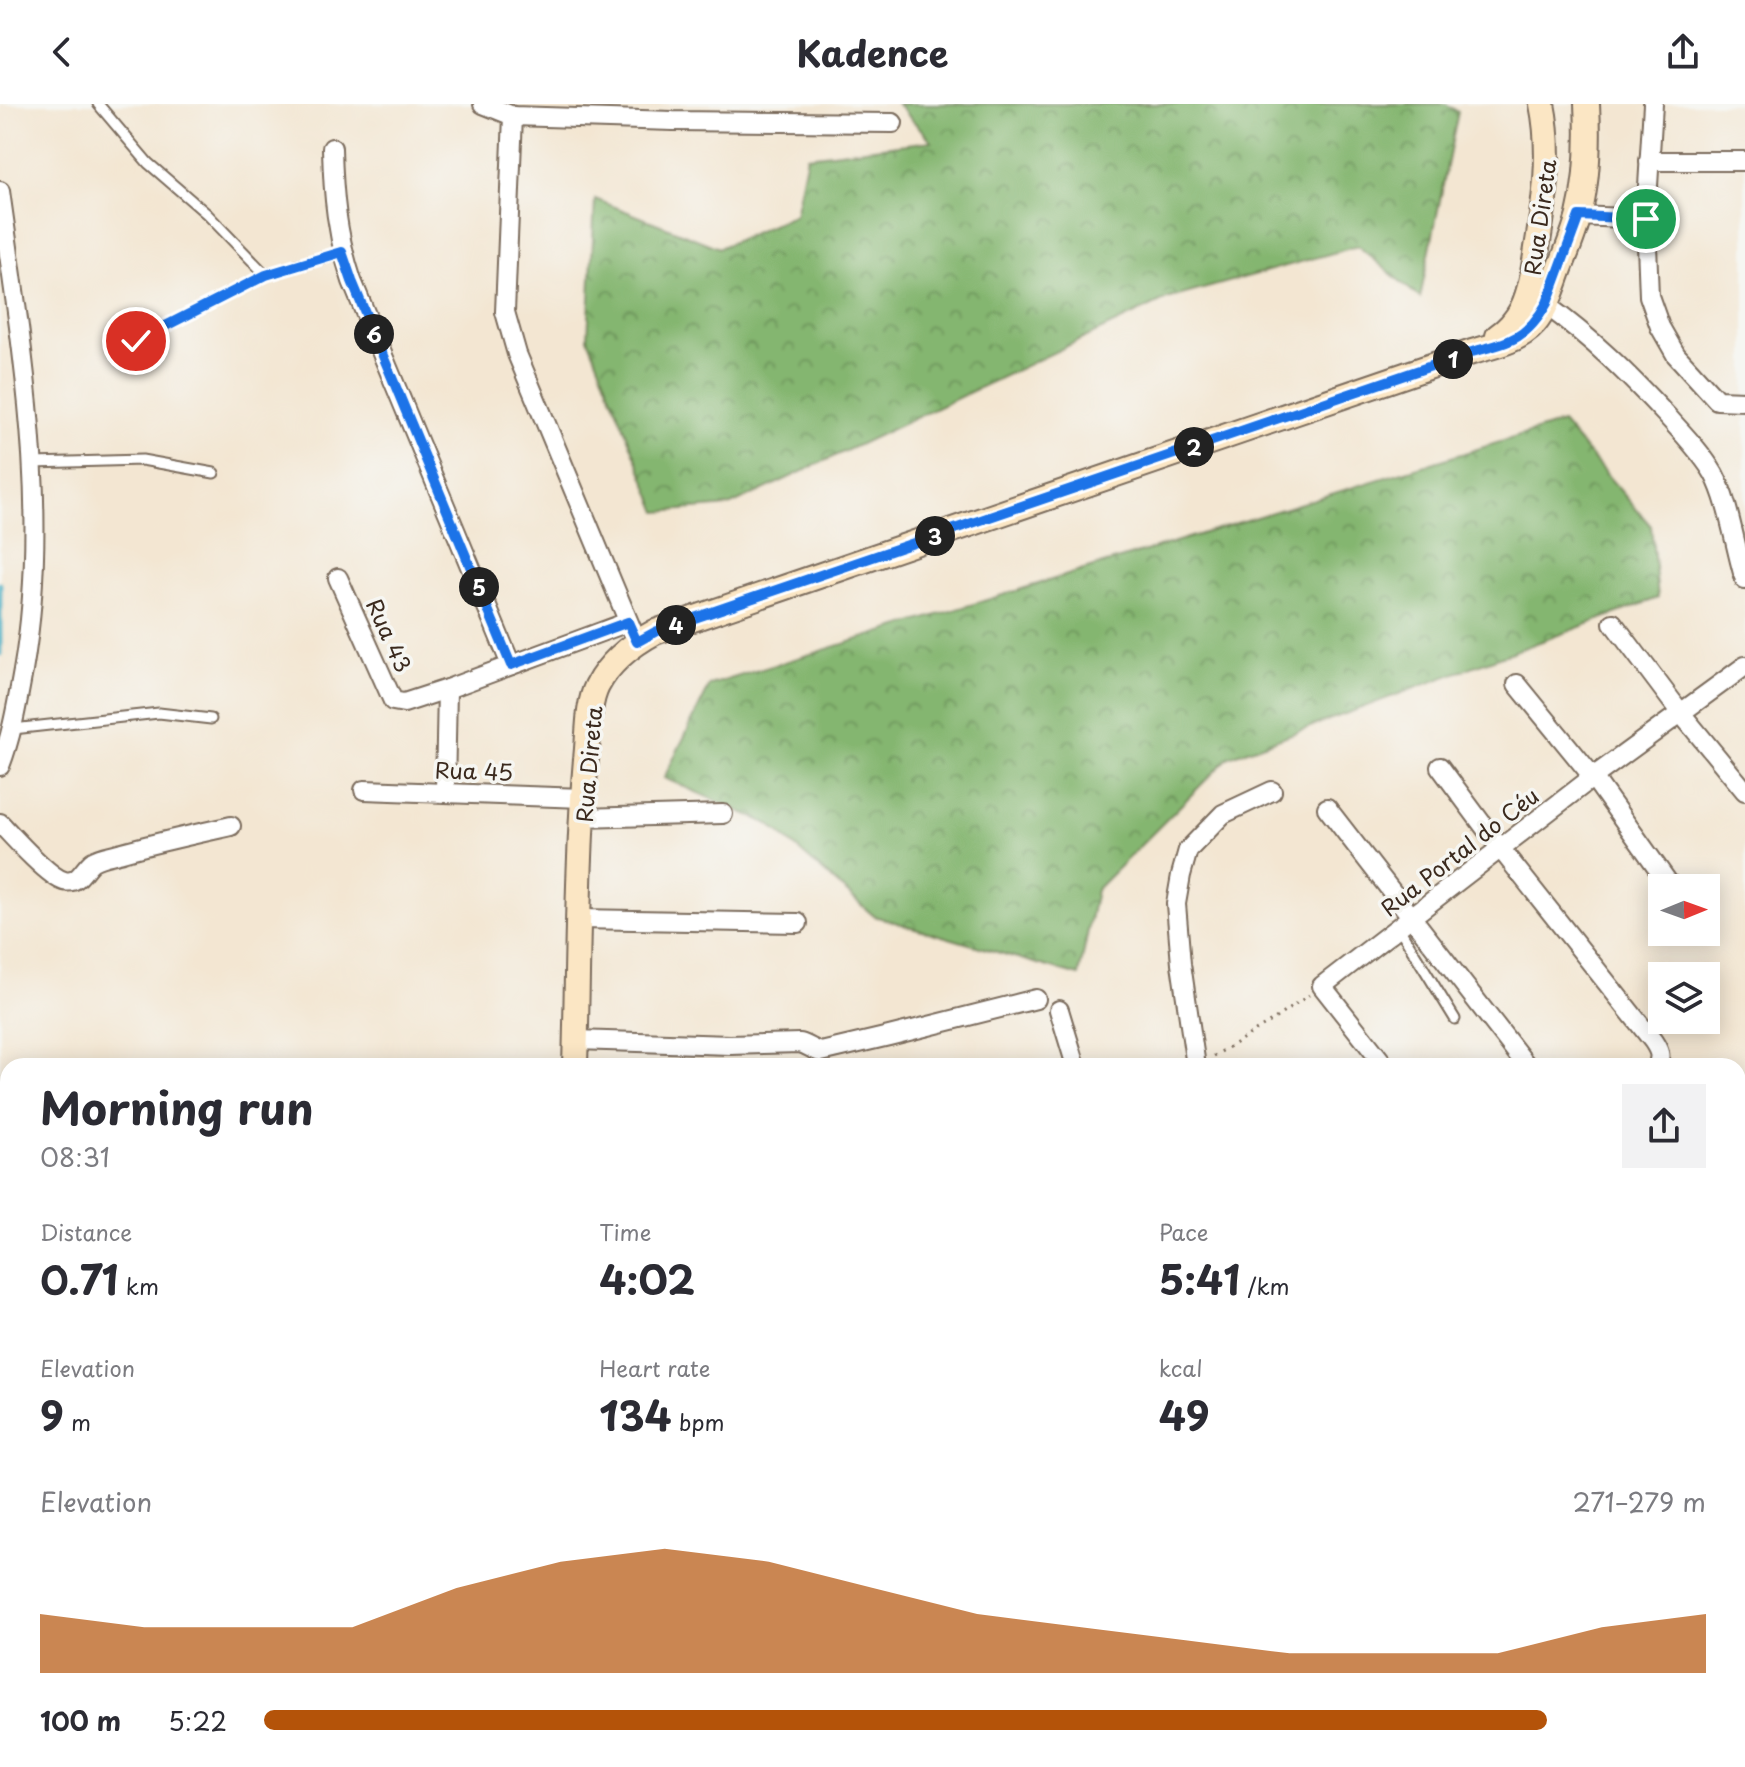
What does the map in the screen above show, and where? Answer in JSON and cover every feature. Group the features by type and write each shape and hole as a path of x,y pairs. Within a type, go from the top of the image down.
{"street":[{"path":"483,104 513,116 673,112 893,123"},
{"name":"Rua Direta","path":"1472,352 1503,333 1515,322 1524,306 1544,208 1548,145 1542,104"},
{"name":"Rua Direta","path":"575,1058 583,808 591,714 596,689 632,632 655,632 1518,337 1533,326 1546,305 1579,216 1589,139 1587,104"},
{"path":"1653,104 1646,219 1649,296 1660,327 1676,355 1717,400 1745,401"},
{"path":"445,792 447,689 511,665 632,632 517,354 505,312 513,116"},
{"path":"332,148 334,199 342,252 511,665"},
{"path":"1649,161 1745,161"},
{"path":"0,191 26,377 36,535 30,628 13,729 0,766"},
{"path":"1579,216 1646,219"},
{"path":"1535,262 1557,276"},
{"path":"1546,305 1588,336 1625,370 1695,447 1714,473 1745,580"},
{"name":"Rua 43","path":"338,578 393,701 404,703 447,689"},
{"path":"1613,623 1745,791"},
{"name":"Rua Portal do Céu","path":"1322,986 1593,777 1745,666"},
{"path":"1517,684 1593,777 1662,874"},
{"path":"1440,767 1653,1041 1660,1058"},
{"name":"Rua 45","path":"364,790 445,792 583,808 723,814"},
{"path":"1201,1058 1180,949 1176,904 1181,875 1188,850 1223,814 1272,791"},
{"path":"1327,808 1406,922 1520,1058"},
{"path":"0,823 37,861 58,878 70,882 76,880 91,862 101,858 231,826"},
{"path":"578,919 798,923"},
{"path":"1322,986 1379,1058"},
{"path":"576,1040 730,1045 800,1043 821,1052 1036,999"},
{"path":"1059,1010 1074,1058"}],"lane":[{"path":"98,104 148,163 207,214 266,275"},
{"path":"136,341 266,275 342,252"},
{"path":"33,463 142,460 214,473"},
{"path":"13,729 159,713 211,719"},
{"path":"1406,922 1455,1019"}],"path":[{"path":"1209,1058 1267,1024 1322,986"}],"green space":[{"path":"897,104 1446,104 1458,112 1420,298 1358,246 1167,299 729,506 658,512 588,338 595,199 719,248 795,215 807,156 932,141"},
{"path":"1562,423 1651,526 1658,598 1229,757 1096,890 1079,976 874,916 769,824 664,778 710,685"}],"waterway":[{"path":"0,584 0,654"}],"route":[{"path":"136,341 266,275 342,252 511,665 628,622 637,642 677,624 1501,344 1533,326 1541,314 1579,216 1646,219"}]}
